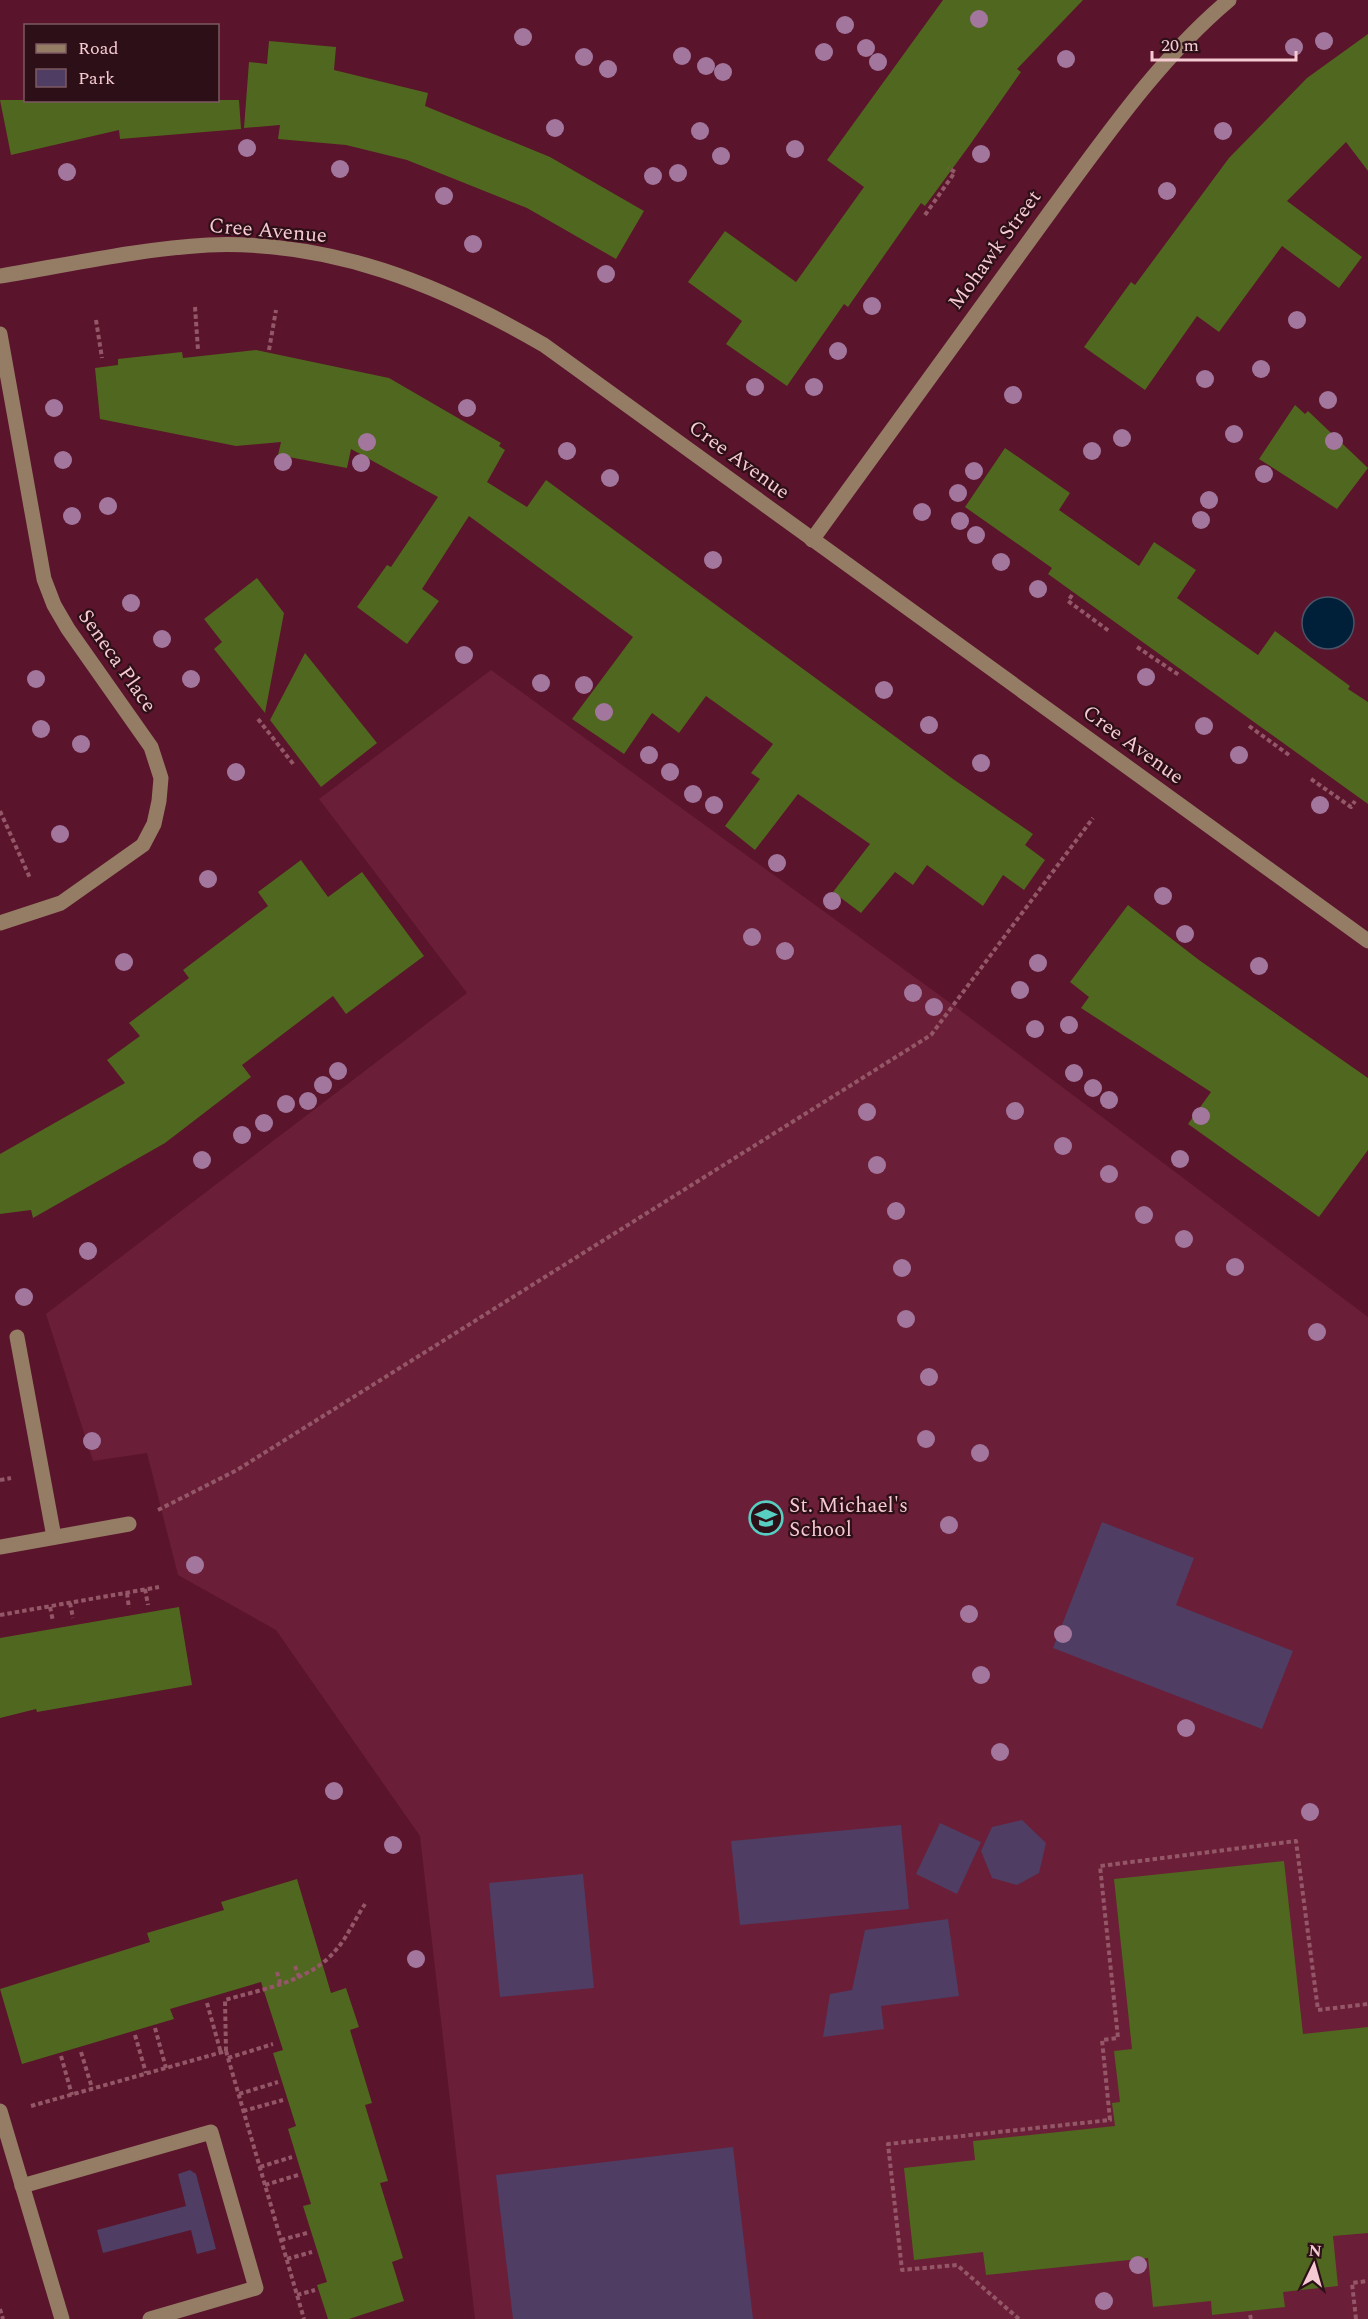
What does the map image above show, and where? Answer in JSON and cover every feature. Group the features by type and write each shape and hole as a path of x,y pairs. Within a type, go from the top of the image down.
{"street":[{"name":"Mohawk Street","path":"812,540 1004,272 1113,128 1180,46 1229,0"},
{"name":"Cree Avenue","path":"0,276 168,249 209,245 297,250 349,261 404,276 459,298 544,345 1368,941"},
{"name":"Seneca Place","path":"0,334 44,579 54,605 68,629 152,747 161,778 154,824 143,845 61,903 0,923"},
{"path":"17,1338 54,1537"},
{"path":"0,1547 129,1524"},
{"path":"0,2112 62,2319"},
{"path":"22,2186 211,2132 256,2288 150,2319"}],"path":[{"path":"925,215 955,172 948,168"},
{"path":"195,307 198,350"},
{"path":"269,350 276,309"},
{"path":"96,320 102,358"},
{"path":"1072,595 1068,601 1109,631"},
{"path":"1137,647 1179,675"},
{"path":"258,719 294,765"},
{"path":"1249,726 1289,755"},
{"path":"1311,779 1351,807 1354,801"},
{"path":"0,811 44,909"},
{"path":"129,1524 237,1470 931,1035 1093,818"},
{"path":"0,1616 159,1587"},
{"path":"144,1589 148,1605"},
{"path":"127,1593 129,1608"},
{"path":"70,1603 73,1618"},
{"path":"50,1607 53,1621"},
{"path":"1018,2319 957,2265 902,2271 888,2144 1110,2120 1102,2040 1118,2038 1100,1866 1296,1841 1318,2010 1368,2004"},
{"path":"207,2003 224,2052 225,2000 244,1992 299,1977 321,1964 335,1951 365,1904"},
{"path":"295,1966 299,1977"},
{"path":"277,1972 280,1983"},
{"path":"155,2028 166,2068"},
{"path":"135,2035 146,2073"},
{"path":"228,2058 273,2044"},
{"path":"81,2052 92,2088"},
{"path":"61,2056 72,2095"},
{"path":"238,2094 278,2082"},
{"path":"243,2111 283,2100"},
{"path":"260,2167 292,2157"},
{"path":"265,2185 298,2175"},
{"path":"281,2240 307,2233"},
{"path":"287,2259 312,2253"},
{"path":"1356,2319 1352,2283 1368,2281"},
{"path":"297,2295 315,2290"},
{"path":"0,2309 3,2319"}],"shaded area":[{"name":"St. Michael's School","path":"491,670 949,1002 1368,1317 1368,2319 475,2319 420,1836 276,1630 178,1575 147,1453 93,1461 46,1314 467,993 319,799"}],"green space":[{"path":"1102,1522 1194,1558 1176,1605 1293,1651 1262,1729 1053,1648"},
{"path":"1022,1820 1046,1843 1039,1873 1017,1885 992,1878 981,1851 992,1827"},
{"path":"940,1823 981,1842 957,1894 916,1874"},
{"path":"901,1825 909,1909 740,1925 731,1841"},
{"path":"583,1874 594,1988 500,1997 489,1883"},
{"path":"948,1919 959,1996 881,2006 884,2029 823,2037 830,1994 852,1990 865,1930"},
{"path":"733,2147 753,2319 513,2319 496,2175"},
{"path":"190,2170 196,2174 216,2249 197,2254 191,2230 103,2253 97,2230 186,2206 178,2174"}],"water":[{"path":"1323,597 1333,597 1343,601 1350,608 1354,623 1350,638 1343,645 1333,649 1323,649 1313,645 1306,638 1302,628 1302,618 1306,608 1313,601"}],"building":[{"path":"943,0 1083,0 1017,69 1021,72 969,146 925,206 921,203 848,307 844,304 787,386 726,344 742,321 688,282 725,231 796,282 864,187 827,160"},
{"path":"1368,34 1368,171 1346,142 1287,201 1362,257 1339,288 1282,246 1219,332 1197,316 1145,390 1084,347 1131,282 1135,285 1229,158 1307,78"},
{"path":"269,41 336,47 334,70 428,93 425,106 550,157 644,211 616,259 527,208 407,160 346,145 278,139 280,125 244,128 249,62 267,64"},
{"path":"0,100 219,102 219,100 239,100 241,129 120,139 119,130 11,155"},
{"path":"256,350 389,378 501,443 499,446 505,450 487,482 527,507 546,480 953,779 1033,834 1025,845 1045,860 1024,890 1003,875 983,906 927,865 913,885 895,872 861,913 833,892 870,844 798,794 755,850 725,826 760,779 751,773 773,744 706,696 679,733 652,713 624,754 572,719 633,637 469,516 422,589 439,601 407,644 357,607 387,565 391,567 438,497 351,449 347,468 278,455 281,442 236,446 100,419 95,368 118,365 118,359 182,352 183,358"},
{"path":"1295,405 1305,414 1308,411 1368,468 1337,509 1259,459"},
{"path":"1005,448 1070,493 1059,510 1139,566 1154,542 1196,570 1177,598 1258,655 1275,631 1350,686 1348,689 1368,702 1368,804 1048,574 1052,568 965,507"},
{"path":"257,578 284,613 265,713 214,649 222,642 204,619"},
{"path":"305,653 377,743 321,787 270,720"},
{"path":"301,860 328,897 362,872 424,956 346,1014 333,996 242,1065 251,1077 165,1143 33,1218 31,1210 0,1214 0,1154 125,1083 107,1060 140,1036 129,1023 189,978 183,970 268,906 258,892"},
{"path":"1128,905 1199,960 1368,1078 1368,1150 1319,1217 1188,1124 1211,1092 1081,1008 1089,997 1070,982"},
{"path":"179,1607 192,1685 37,1712 36,1709 0,1718 0,1638"},
{"path":"1284,1861 1303,2034 1368,2027 1368,2233 1333,2236 1338,2286 1283,2292 1285,2307 1212,2315 1211,2301 1153,2307 1148,2258 986,2275 983,2252 914,2260 904,2168 975,2160 973,2141 1115,2126 1112,2103 1120,2102 1114,2051 1132,2049 1114,1879"},
{"path":"297,1879 331,1993 346,1988 359,2027 350,2030 372,2103 365,2105 388,2181 380,2183 403,2258 392,2262 404,2301 349,2319 328,2319 317,2285 327,2282 303,2206 311,2204 288,2129 296,2126 273,2053 283,2050 261,1982 170,2009 174,2019 22,2064 0,1989 150,1942 147,1933 224,1910 221,1902"}],"place":[{"name":"St. Michael's School","path":"766,1518"}]}
